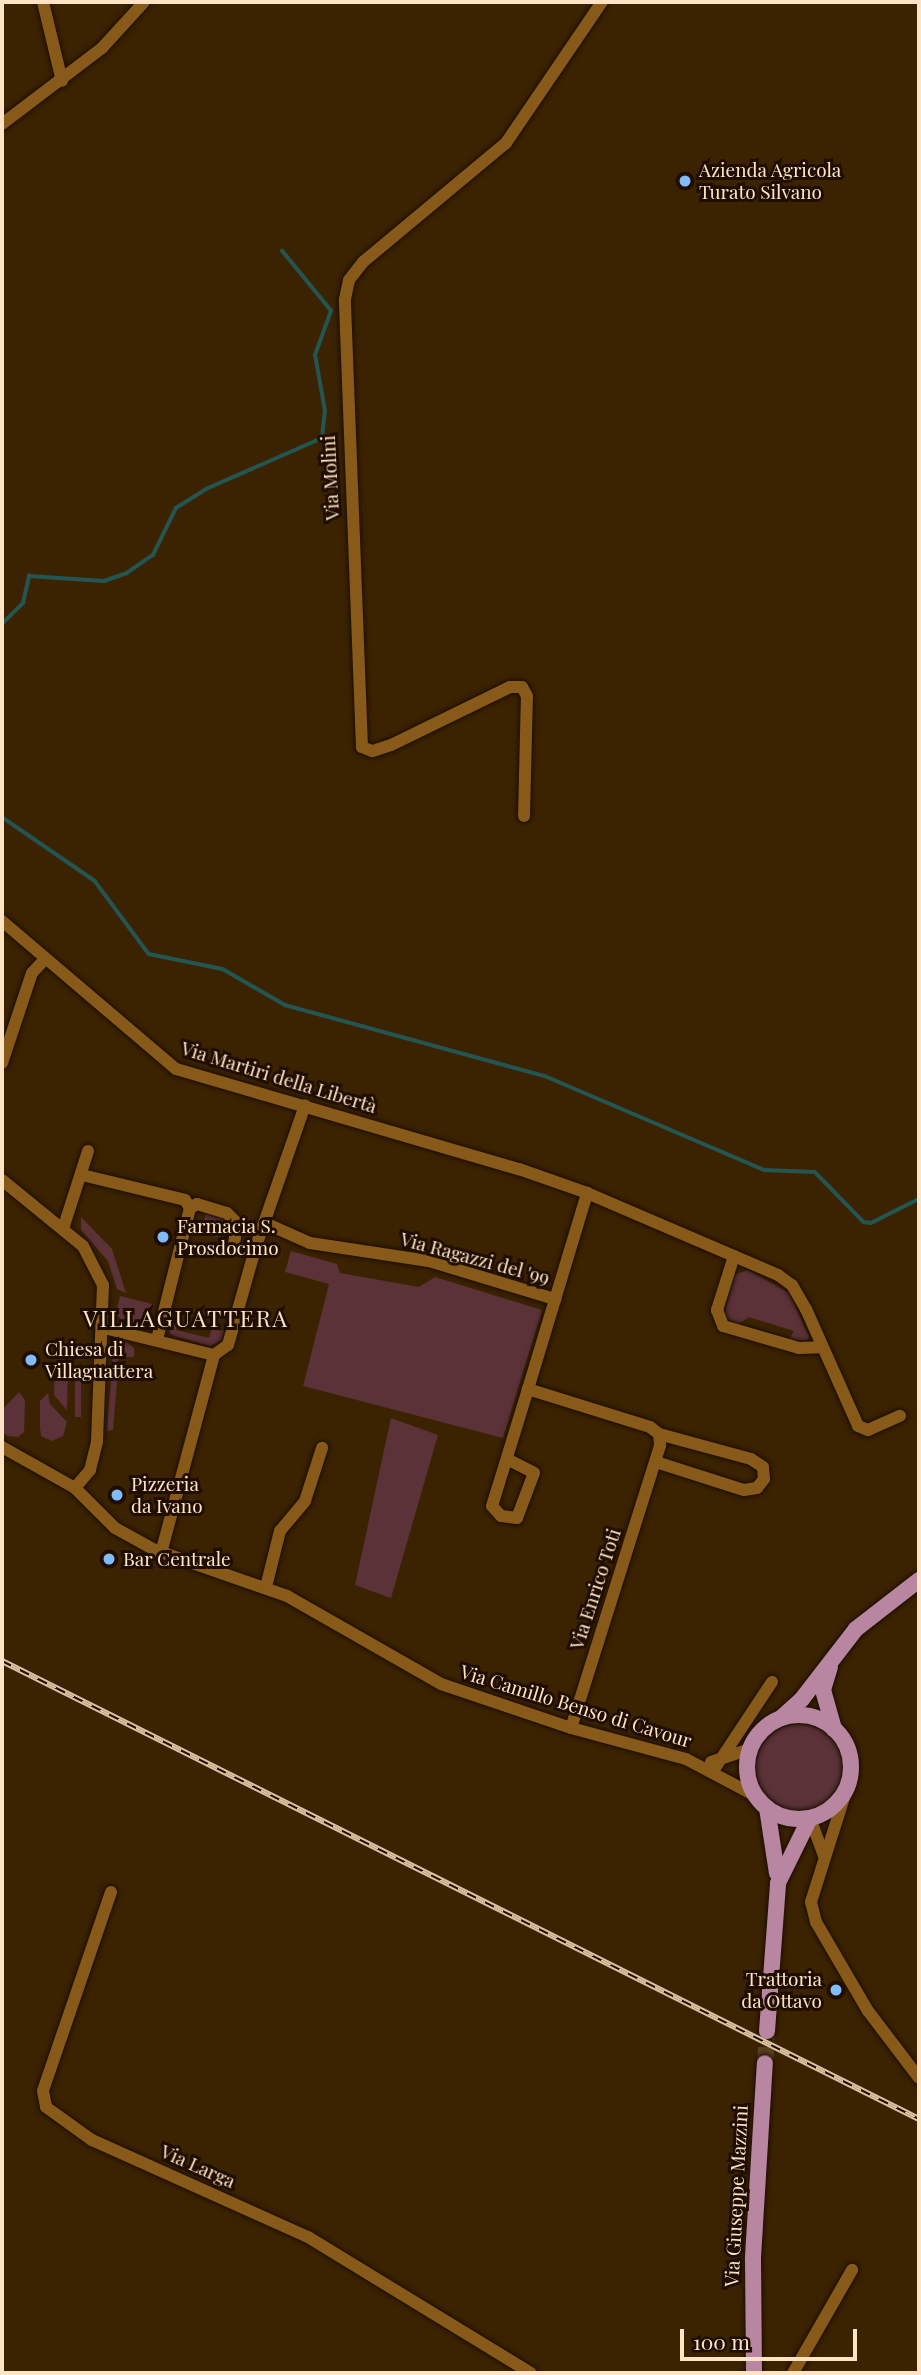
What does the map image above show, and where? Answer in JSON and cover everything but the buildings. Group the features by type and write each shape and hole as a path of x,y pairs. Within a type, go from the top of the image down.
{"main road":[{"path":"834,1655 824,1690 834,1729 849,1754 849,1783 834,1806 810,1818 780,1816 762,1802 749,1782 750,1749 767,1726 780,1719 802,1699 834,1655 880,1606 919,1580"},
{"path":"780,1719 809,1716 834,1729"},
{"path":"762,1802 778,1882 767,2031"},
{"path":"778,1882 793,1845 810,1818"},
{"name":"Via Giuseppe Mazzini","path":"754,2373 753,2257 765,2063"}],"street":[{"path":"43,2 62,81"},
{"path":"2,124 102,48 144,2"},
{"name":"Via Molini","path":"524,816 527,696 522,687 510,687 391,745 372,751 362,747 345,299 349,280 363,262 506,143 602,2"},
{"name":"Via Martiri della Libertà","path":"2,921 176,1069 305,1105 587,1193 734,1255 792,1286 858,1426 868,1430 900,1416"},
{"path":"2,1063 32,973 46,959"},
{"path":"161,1553 214,1355 228,1345 305,1105"},
{"path":"63,1230 88,1151"},
{"path":"82,1175 185,1199 190,1208 157,1339"},
{"path":"2,1180 83,1245 103,1285 104,1328 97,1442 90,1470 75,1488"},
{"path":"507,1459 534,1473 517,1518 502,1516 492,1506 587,1193"},
{"path":"190,1208 197,1204 228,1213 237,1223 234,1244"},
{"name":"Via Ragazzi del '99","path":"265,1223 310,1243 421,1259 555,1299"},
{"path":"734,1255 717,1310 723,1326 799,1348 822,1347"},
{"path":"104,1328 214,1355"},
{"path":"528,1389 659,1434 751,1459 763,1467 764,1479 757,1488 744,1490 656,1462"},
{"name":"Via Enrico Toti","path":"571,1728 656,1462 659,1434"},
{"name":"Via Camillo Benso di Cavour","path":"2,1447 75,1488 115,1528 161,1553 266,1587 316,1611 387,1658 440,1684 571,1728 714,1766"},
{"path":"266,1587 280,1531 305,1501 322,1448"},
{"path":"714,1766 772,1682"},
{"path":"714,1766 750,1749"},
{"path":"714,1766 762,1802"},
{"path":"849,1783 811,1902 816,1922 868,2011 919,2078"},
{"path":"810,1818 824,1857"},
{"path":"793,1845 813,1842 824,1857"},
{"name":"Via Larga","path":"111,1892 43,2091 46,2107 92,2140 308,2237 531,2373"},
{"path":"793,2373 852,2270"}],"shaded area":[{"path":"206,1211 225,1215 220,1237 201,1233"},
{"path":"81,1217 112,1249 126,1293 117,1289 108,1261 81,1230"},
{"path":"291,1251 337,1264 340,1273 419,1287 435,1277 542,1310 503,1438 303,1386 329,1284 285,1272"},
{"path":"748,1270 789,1293 809,1337 806,1341 789,1339 794,1331 749,1317 738,1324 727,1319 725,1313 734,1275"},
{"path":"120,1296 152,1304 148,1317 155,1319 152,1324 122,1321 116,1313"},
{"path":"170,1318 179,1320 176,1330 209,1338 212,1328 224,1331 222,1340 210,1346 175,1336 170,1333"},
{"path":"125,1341 134,1348 134,1357 119,1357 113,1430 107,1431 113,1352"},
{"path":"55,1365 68,1366 67,1410 54,1395"},
{"path":"75,1366 81,1366 81,1417 75,1417"},
{"path":"19,1392 25,1400 24,1432 18,1437 8,1436 2,1432 2,1410"},
{"path":"48,1393 50,1404 67,1422 63,1436 52,1441 41,1436 40,1428 40,1401"},
{"path":"391,1418 438,1435 391,1598 355,1585"},
{"path":"799,1724 816,1727 830,1737 840,1751 843,1768 840,1785 830,1799 816,1809 799,1812 782,1809 768,1799 758,1785 755,1768 758,1751 768,1737 782,1727"}],"waterway":[{"path":"2,624 23,603 29,576 104,581 127,573 153,555 176,508 206,489 322,438 325,411 315,355 331,311 282,251"},
{"path":"2,817 95,881 149,954 223,969 285,1005 545,1076 764,1170 815,1172 864,1222 871,1223 919,1199"}],"tunnel":[{"path":"765,2063 767,2031"}],"railway":[{"path":"2,1661 919,2119"}],"place":[{"name":"Azienda Agricola Turato Silvano","path":"685,181"},
{"name":"Farmacia S. Prosdocimo","path":"163,1237"},
{"name":"Chiesa di Villaguattera","path":"31,1360"},
{"name":"Pizzeria da Ivano","path":"117,1495"},
{"name":"Bar Centrale","path":"109,1559"},
{"name":"Trattoria da Ottavo","path":"836,1990"}],"district":[{"name":"VILLAGUATTERA","path":"186,1318"}]}
